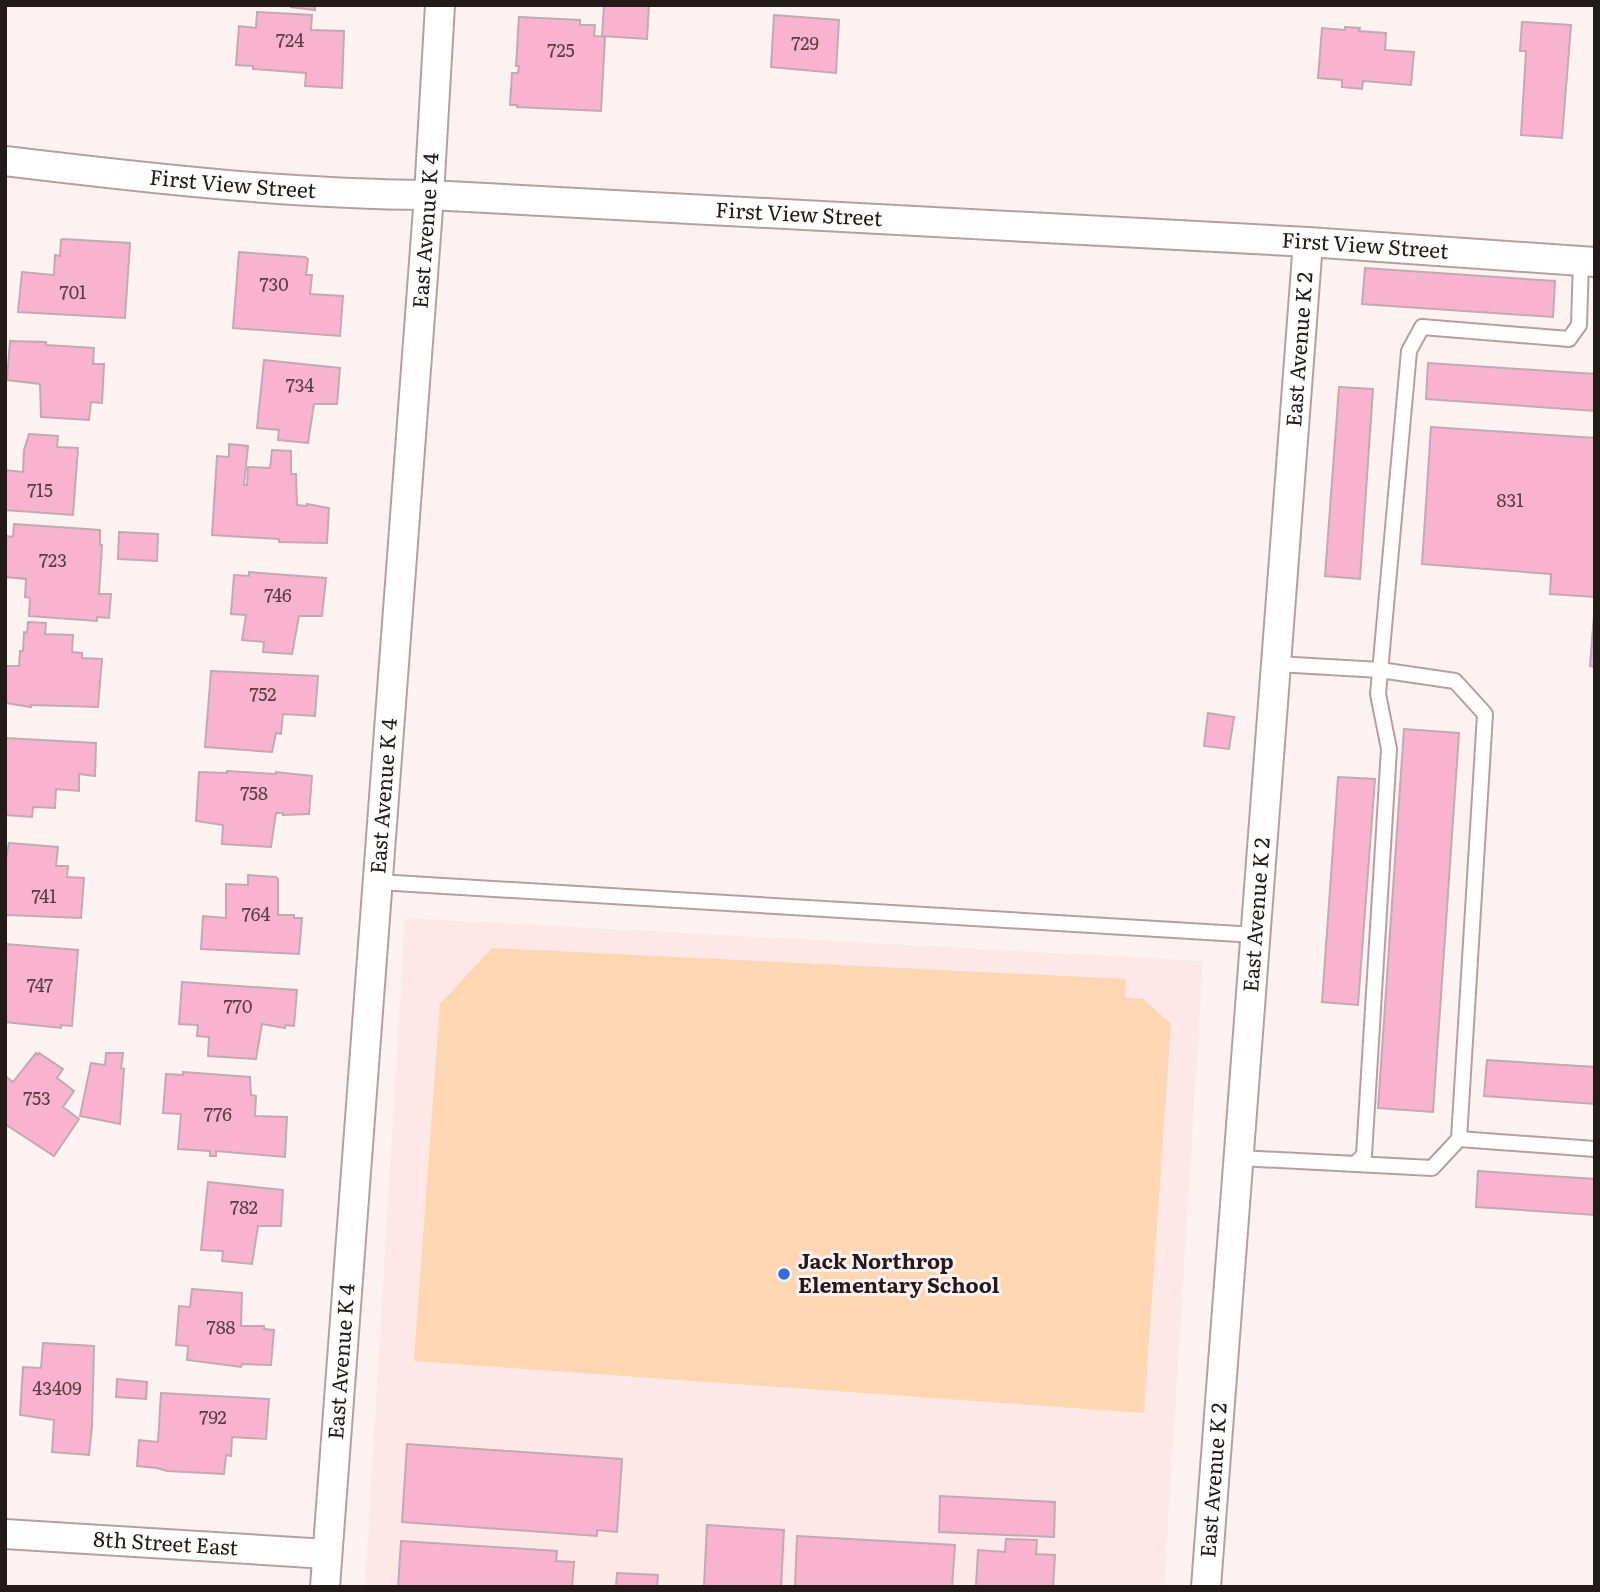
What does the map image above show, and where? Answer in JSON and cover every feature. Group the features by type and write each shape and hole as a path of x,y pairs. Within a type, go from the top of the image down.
{"street":[{"name":"East Avenue K 4","path":"325,1587 429,195 440,5"},
{"name":"First View Street","path":"5,161 169,181 375,195 429,195 1308,242 1588,262"},
{"name":"East Avenue K 2","path":"1206,1587 1308,242"},
{"name":"8th Street East","path":"5,1534 327,1554"}],"lane":[{"path":"1355,1164 1364,1155 1389,749 1378,694 1409,351 1422,327 1569,338 1579,324 1588,262"},
{"path":"1239,1158 1432,1168 1459,1139 1485,715 1455,681 1380,670 1277,664"},
{"path":"378,882 1256,935"},
{"path":"1459,1139 1595,1149"}],"shaded area":[{"name":"Jack Northrop Elementary School","path":"405,918 1203,961 1164,1587 365,1587"},
{"path":"492,948 1126,979 1125,998 1143,999 1171,1024 1144,1413 414,1361 440,1004"}],"building":[{"path":"315,5 315,10 291,7"},
{"path":"604,5 649,5 647,39 602,36"},
{"path":"257,12 312,15 311,30 344,31 342,88 305,86 306,73 236,65 239,26 256,28"},
{"path":"774,15 839,20 836,73 771,67"},
{"path":"519,17 580,20 580,25 595,25 594,36 605,37 601,111 510,105 512,73 518,73 519,66 516,66"},
{"path":"1522,22 1571,25 1562,138 1521,135 1526,51 1520,51"},
{"path":"1345,27 1386,33 1385,50 1414,52 1411,85 1363,81 1362,89 1342,87 1342,80 1318,78 1322,28 1345,30"},
{"path":"63,239 130,243 125,318 18,312 22,272 54,275 55,255 60,256"},
{"path":"239,252 308,259 306,275 312,275 310,294 343,296 340,336 233,328"},
{"path":"1365,268 1555,281 1553,317 1362,304"},
{"path":"10,341 94,348 93,364 104,364 102,403 91,402 89,420 41,417 40,384 7,380"},
{"path":"264,360 340,368 337,404 314,404 308,443 278,440 279,430 257,428"},
{"path":"1428,363 1595,374 1595,411 1426,399"},
{"path":"1339,387 1373,389 1360,579 1325,576"},
{"path":"1431,427 1595,438 1595,597 1550,594 1551,574 1422,564"},
{"path":"29,434 58,436 57,447 78,448 73,515 5,510 5,470 23,472 24,450"},
{"path":"229,444 248,446 244,485 247,485 248,467 270,468 272,450 291,451 291,474 296,474 297,505 329,508 327,543 279,542 279,539 212,535 217,456 229,457"},
{"path":"14,524 100,530 102,545 99,594 111,594 109,618 97,617 97,621 29,616 30,598 25,597 26,579 5,577 5,536 13,537"},
{"path":"119,532 158,534 157,561 118,559"},
{"path":"249,572 326,578 322,616 299,616 292,654 263,652 264,642 242,640 246,615 231,614 234,575 249,576"},
{"path":"1595,602 1595,667 1590,666"},
{"path":"28,622 46,623 45,634 73,635 72,652 82,653 82,658 102,659 98,707 31,707 5,703 5,666 19,666"},
{"path":"211,671 318,676 315,716 283,714 281,734 276,733 272,752 205,747"},
{"path":"1208,713 1234,717 1229,749 1204,746"},
{"path":"1404,729 1459,733 1433,1112 1378,1108"},
{"path":"5,738 96,743 95,776 79,774 79,791 56,789 55,808 33,807 32,817 5,815"},
{"path":"199,772 312,776 309,814 276,813 271,847 222,844 223,825 196,821"},
{"path":"1338,777 1375,779 1358,1005 1322,1002"},
{"path":"9,843 58,847 56,866 68,866 67,877 84,878 81,918 7,915 5,918 5,864"},
{"path":"248,875 278,879 278,915 302,918 299,954 201,949 203,916 226,918 226,884 248,885"},
{"path":"5,944 78,950 72,1026 61,1025 61,1028 5,1022"},
{"path":"182,982 297,990 294,1026 285,1025 285,1028 262,1024 256,1059 208,1056 209,1037 197,1036 198,1025 179,1024"},
{"path":"36,1053 63,1069 57,1078 74,1091 63,1107 79,1119 54,1156 5,1124 5,1076 13,1082"},
{"path":"106,1053 123,1053 120,1124 80,1116 91,1063 105,1065"},
{"path":"1487,1060 1595,1067 1595,1104 1484,1096"},
{"path":"183,1072 250,1077 251,1095 256,1096 255,1116 287,1117 285,1157 216,1151 216,1156 210,1156 210,1151 178,1149 181,1114 163,1113 166,1074 183,1075"},
{"path":"1478,1171 1595,1179 1595,1215 1476,1207"},
{"path":"208,1182 283,1190 281,1226 258,1226 252,1264 222,1261 223,1251 201,1250"},
{"path":"192,1289 242,1293 241,1326 264,1326 264,1329 274,1330 271,1365 242,1364 241,1367 187,1360 188,1346 176,1345 179,1306 190,1307"},
{"path":"43,1343 94,1346 89,1455 52,1452 54,1420 20,1415 23,1367 41,1368"},
{"path":"117,1379 147,1382 146,1399 116,1397"},
{"path":"161,1393 269,1399 266,1439 232,1437 231,1456 226,1455 224,1474 167,1471 137,1466 139,1440 158,1442"},
{"path":"407,1444 622,1459 617,1532 597,1530 597,1536 402,1522"},
{"path":"940,1496 1055,1502 1054,1537 939,1532"},
{"path":"707,1525 784,1530 781,1587 704,1587"},
{"path":"797,1536 955,1545 952,1587 795,1587"},
{"path":"1006,1539 1037,1540 1036,1554 1055,1555 1053,1587 976,1587 978,1550 1005,1552"},
{"path":"401,1541 557,1551 556,1561 574,1562 572,1587 398,1587"},
{"path":"617,1573 658,1575 657,1587 616,1587"}],"place":[{"name":"Jack Northrop Elementary School","path":"784,1274"}]}
